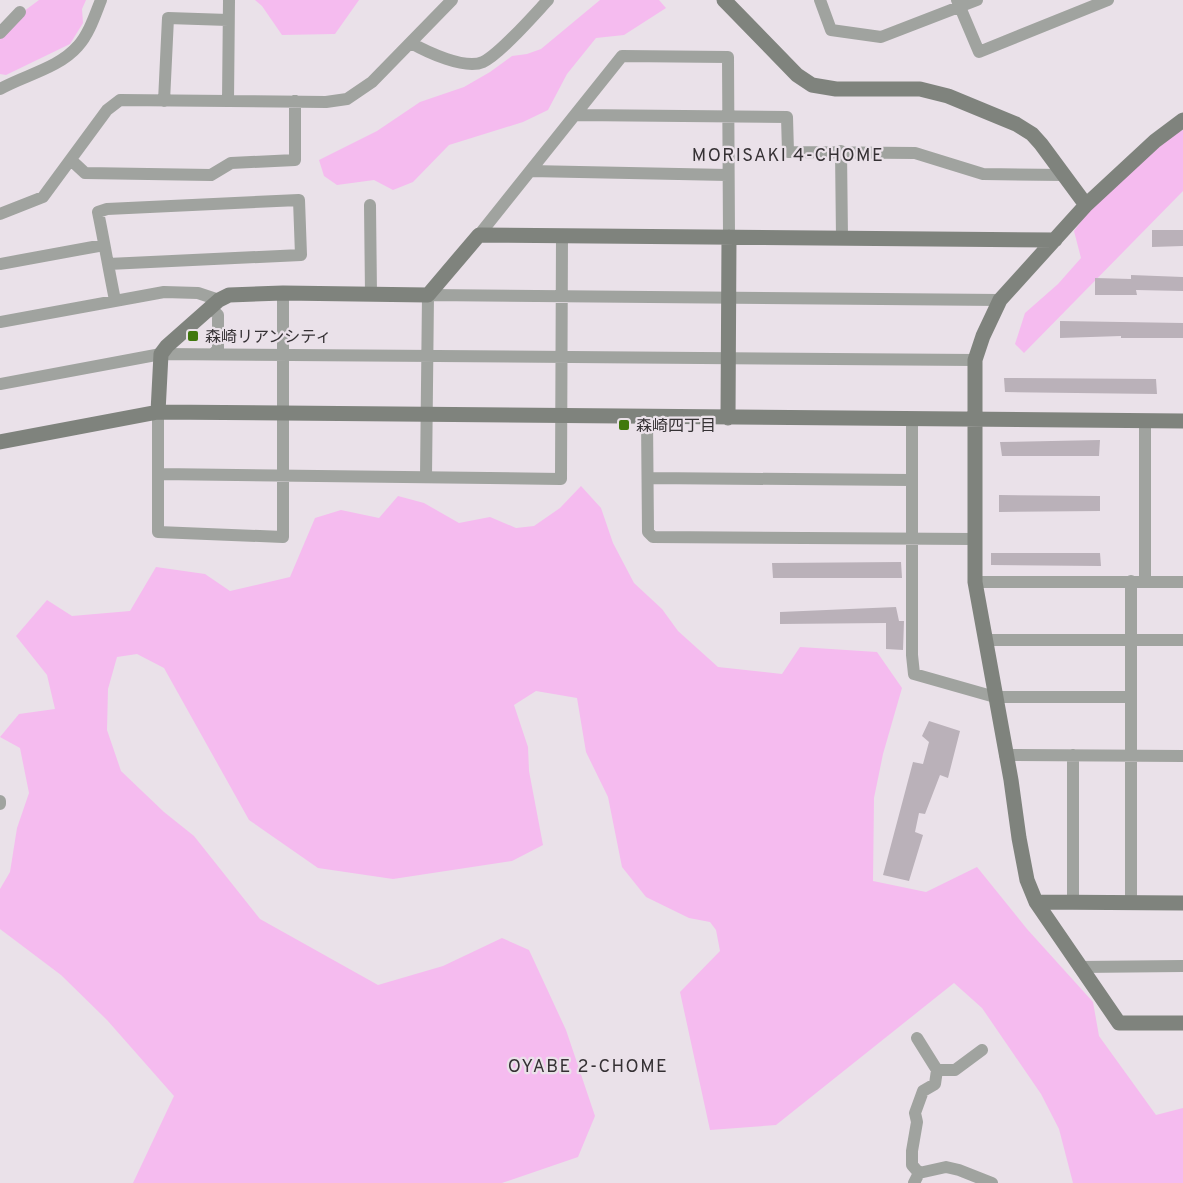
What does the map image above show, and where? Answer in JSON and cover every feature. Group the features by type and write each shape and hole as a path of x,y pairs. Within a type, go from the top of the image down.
{"street":[{"path":"0,89 17,79 52,65 78,46 90,27 101,0"},
{"path":"228,102 229,0"},
{"path":"0,214 43,197 107,110 120,100 228,102 347,99 372,82 452,0"},
{"path":"411,43 430,54 468,64 481,63 520,29 548,0"},
{"path":"724,0 797,75 812,85 836,89 920,89 948,96 1016,124 1032,134 1086,205"},
{"path":"820,0 831,30 880,37 959,3 977,0"},
{"path":"959,3 979,52 1090,3 1108,0"},
{"path":"0,33 20,12"},
{"path":"164,101 168,18 228,20"},
{"path":"426,476 428,295 622,56 728,57 728,418"},
{"path":"71,160 85,174 211,175 231,163 295,160 295,101"},
{"path":"576,115 787,117 788,152 915,153 983,174 1064,175"},
{"path":"1183,120 1155,141 1086,205 1000,300 983,336 975,360 974,420 975,582 1027,880 1036,902 1119,1023 1183,1023"},
{"path":"841,151 842,238"},
{"path":"530,171 728,175"},
{"path":"108,264 301,255 299,200 107,209 98,212 104,245 115,300"},
{"path":"370,205 371,294"},
{"path":"479,235 1055,240"},
{"path":"159,474 561,479 562,236"},
{"path":"0,264 104,245"},
{"path":"0,322 164,292 198,293 214,303 218,315 218,348 214,354"},
{"path":"283,292 283,537 159,532 158,412 161,354 214,303 229,295 283,292 1000,300"},
{"path":"0,384 161,354 975,360"},
{"path":"0,442 158,412 1183,421"},
{"path":"647,418 648,532 653,537 974,539"},
{"path":"912,419 911,540 914,674 995,697 1131,697"},
{"path":"1144,421 1145,581"},
{"path":"648,478 911,480"},
{"path":"1131,581 1131,902"},
{"path":"975,582 1183,582"},
{"path":"985,640 1183,640"},
{"path":"1005,754 1183,756"},
{"path":"1073,755 1073,902"},
{"path":"1036,902 1183,903"},
{"path":"1079,967 1183,966"},
{"path":"917,1038 937,1070 935,1084 923,1090 915,1113 917,1122 912,1165 917,1178 946,1167 992,1183"},
{"path":"937,1070 955,1070 982,1050"}],"shaded area":[{"path":"39,0 86,0 82,9 83,23 70,44 6,75 0,74 0,29"},
{"path":"255,0 359,0 335,34 282,35 262,6"},
{"path":"600,0 659,0 666,8 624,35 596,38 567,74 548,110 523,122 449,145 413,182 393,190 374,180 337,185 324,176 319,160 377,131 420,102 464,87 512,56 541,49"},
{"path":"1183,130 1183,191 1024,353 1015,344 1025,313 1058,284 1081,258 1074,231 1094,204 1173,135"},
{"path":"581,486 601,508 613,543 634,583 662,609 678,631 718,667 782,674 800,647 877,652 902,688 883,754 874,798 873,881 926,892 977,867 1027,929 1093,1002 1099,1036 1156,1115 1183,1108 1183,1183 1073,1183 1059,1129 1041,1094 982,1008 954,983 776,1125 710,1130 680,992 720,951 716,930 710,922 689,918 646,897 622,867 608,797 586,752 577,698 536,691 514,705 528,747 529,771 543,845 512,861 393,879 318,868 249,820 164,668 137,654 117,657 108,689 107,730 121,771 164,812 194,836 260,919 378,985 443,966 502,938 529,950 566,1030 595,1116 578,1157 502,1183 133,1183 174,1096 107,1020 61,975 0,929 0,889 10,872 17,828 29,793 20,748 0,737 19,714 55,709 47,675 16,636 47,600 72,616 130,611 156,567 205,574 230,591 290,577 315,518 341,510 379,518 398,496 424,503 459,523 490,517 516,528 534,526 560,508"}],"building":[{"path":"1152,230 1183,230 1183,246 1152,247"},
{"path":"1131,275 1183,277 1183,291 1136,290 1137,295 1095,295 1095,278 1131,279"},
{"path":"1060,321 1183,323 1183,338 1121,338 1121,336 1060,338"},
{"path":"1004,378 1156,379 1157,394 1005,392"},
{"path":"1100,440 1099,456 1002,456 1000,442"},
{"path":"999,495 1100,496 1100,511 999,512"},
{"path":"991,553 1100,553 1101,566 991,565"},
{"path":"901,562 902,578 773,578 772,563"},
{"path":"896,607 899,621 904,621 903,650 886,649 886,623 780,624 780,612"},
{"path":"929,721 960,731 948,778 940,775 925,814 919,813 915,832 923,835 909,881 883,875 913,762 923,764 929,742 922,736"}],"place":[{"name":"森崎リアンシティ","path":"193,336"},
{"name":"森崎四丁目","path":"624,425"}],"district":[{"name":"MORISAKI 4-CHOME","path":"788,155"},
{"name":"OYABE 2-CHOME","path":"588,1066"}]}
